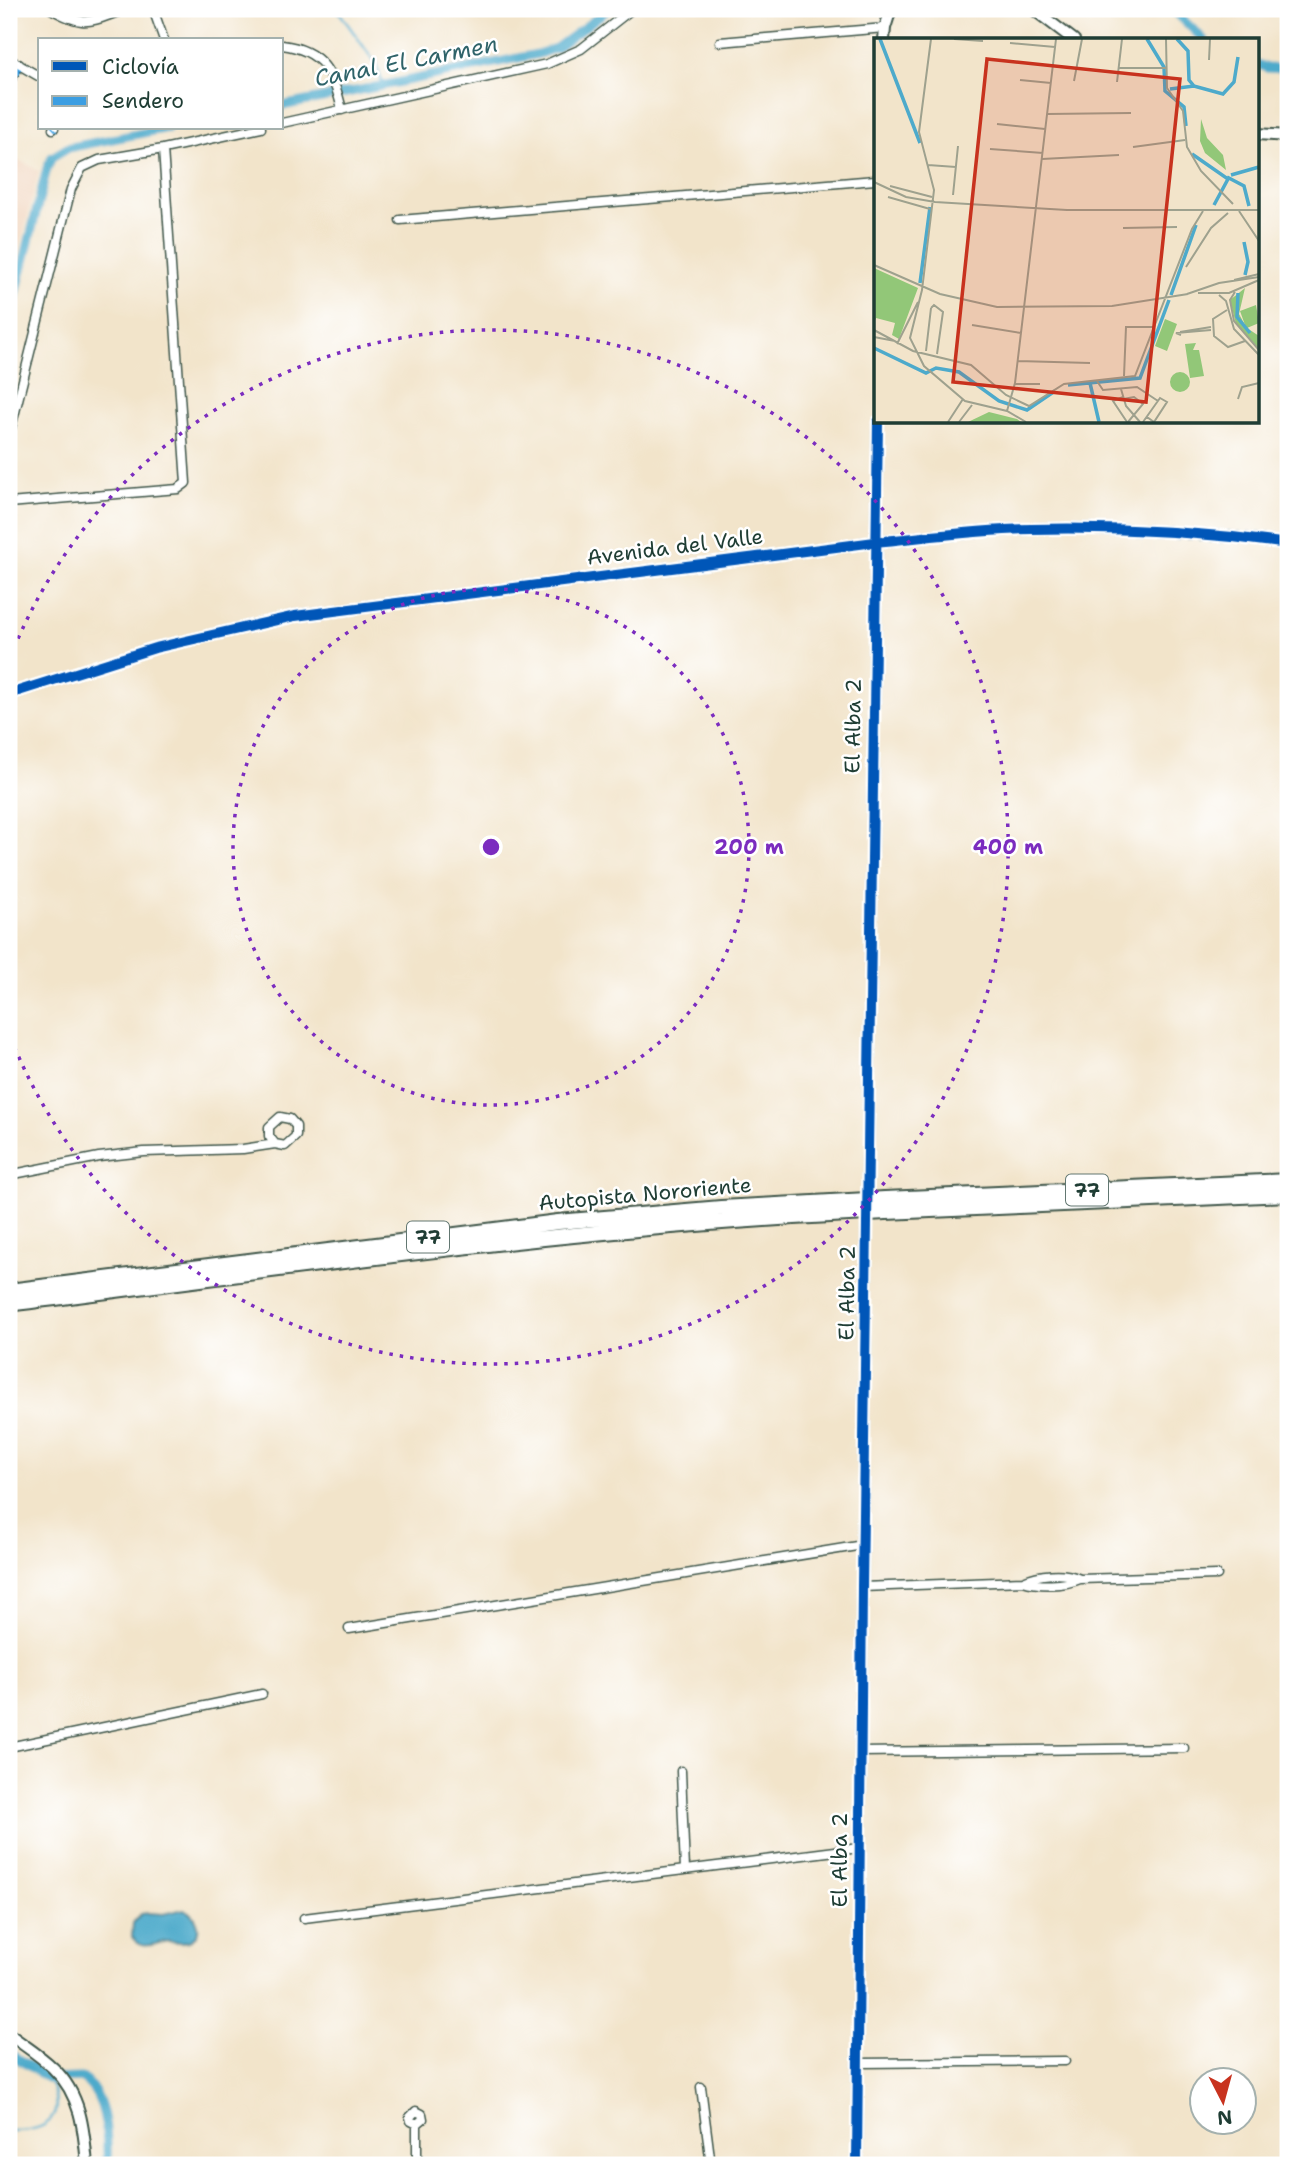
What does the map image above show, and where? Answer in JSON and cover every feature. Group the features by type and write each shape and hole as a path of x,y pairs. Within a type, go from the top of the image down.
{"highway":[{"name":"Autopista Nororiente","path":"9,1291 558,1222 721,1208 849,1207 1288,1181"},
{"name":"Autopista Nororiente","path":"886,1205 1288,1194"},
{"name":"Autopista Nororiente","path":"9,1304 561,1235 849,1207"}],"street":[{"path":"51,9 72,21 84,22 127,9"},
{"path":"163,38 154,11 167,9"},
{"path":"284,122 341,106 560,59 590,42 632,9"},
{"path":"1033,9 1071,38"},
{"path":"720,42 885,34 889,11"},
{"path":"284,45 301,49 330,71 341,106"},
{"path":"9,59 38,76"},
{"path":"9,83 19,64"},
{"path":"9,436 71,189 82,168 99,160 252,130"},
{"path":"1258,134 1288,136"},
{"path":"9,503 178,489 186,483 163,149"},
{"path":"400,220 874,180"},
{"name":"El Alba 2","path":"857,2165 878,424"},
{"name":"Avenida del Valle","path":"9,694 75,671 211,633 334,610 875,542 955,533 1070,528 1188,533 1288,544"},
{"name":"Avenida del Valle","path":"9,687 75,671"},
{"path":"9,1175 99,1157 144,1152 243,1149 275,1144"},
{"path":"349,1629 863,1545"},
{"path":"862,1587 1023,1581 1046,1584 1069,1583 1080,1579 1217,1575"},
{"path":"9,1747 262,1694"},
{"path":"860,1752 1184,1748"},
{"path":"681,1771 685,1870"},
{"path":"304,1918 859,1848"},
{"path":"9,2034 54,2068 71,2091 79,2110 87,2165"},
{"path":"859,2063 1065,2062"},
{"path":"701,2087 711,2165"},
{"path":"417,2124 417,2165"}],"shaded area":[{"path":"9,155 39,171 9,293"}],"water":[{"path":"184,1909 197,1923 198,1932 191,1940 145,1945 136,1942 132,1937 133,1923 141,1914 163,1914"}],"waterway":[{"path":"337,9 376,64 383,84"},
{"name":"Canal El Carmen","path":"284,106 538,54 556,48 609,9"},
{"name":"Canal El Carmen","path":"1172,9 1202,38"},
{"name":"Canal El Carmen","path":"1258,64 1267,68 1288,69"},
{"name":"Canal El Carmen","path":"9,322 52,157 67,148 158,130"},
{"name":"Canal El Carmen","path":"9,2053 49,2079 81,2078 90,2085 104,2117 107,2165"},
{"path":"9,2131 34,2129 50,2120 55,2113 56,2104 49,2079"}],"marked path":[{"path":"155,12 167,9"},
{"path":"9,83 19,64"}],"cycle path":[{"path":"857,2165 878,424"},
{"path":"9,694 155,648 295,616 875,542 992,531 1063,529 1192,533 1288,544"}]}
